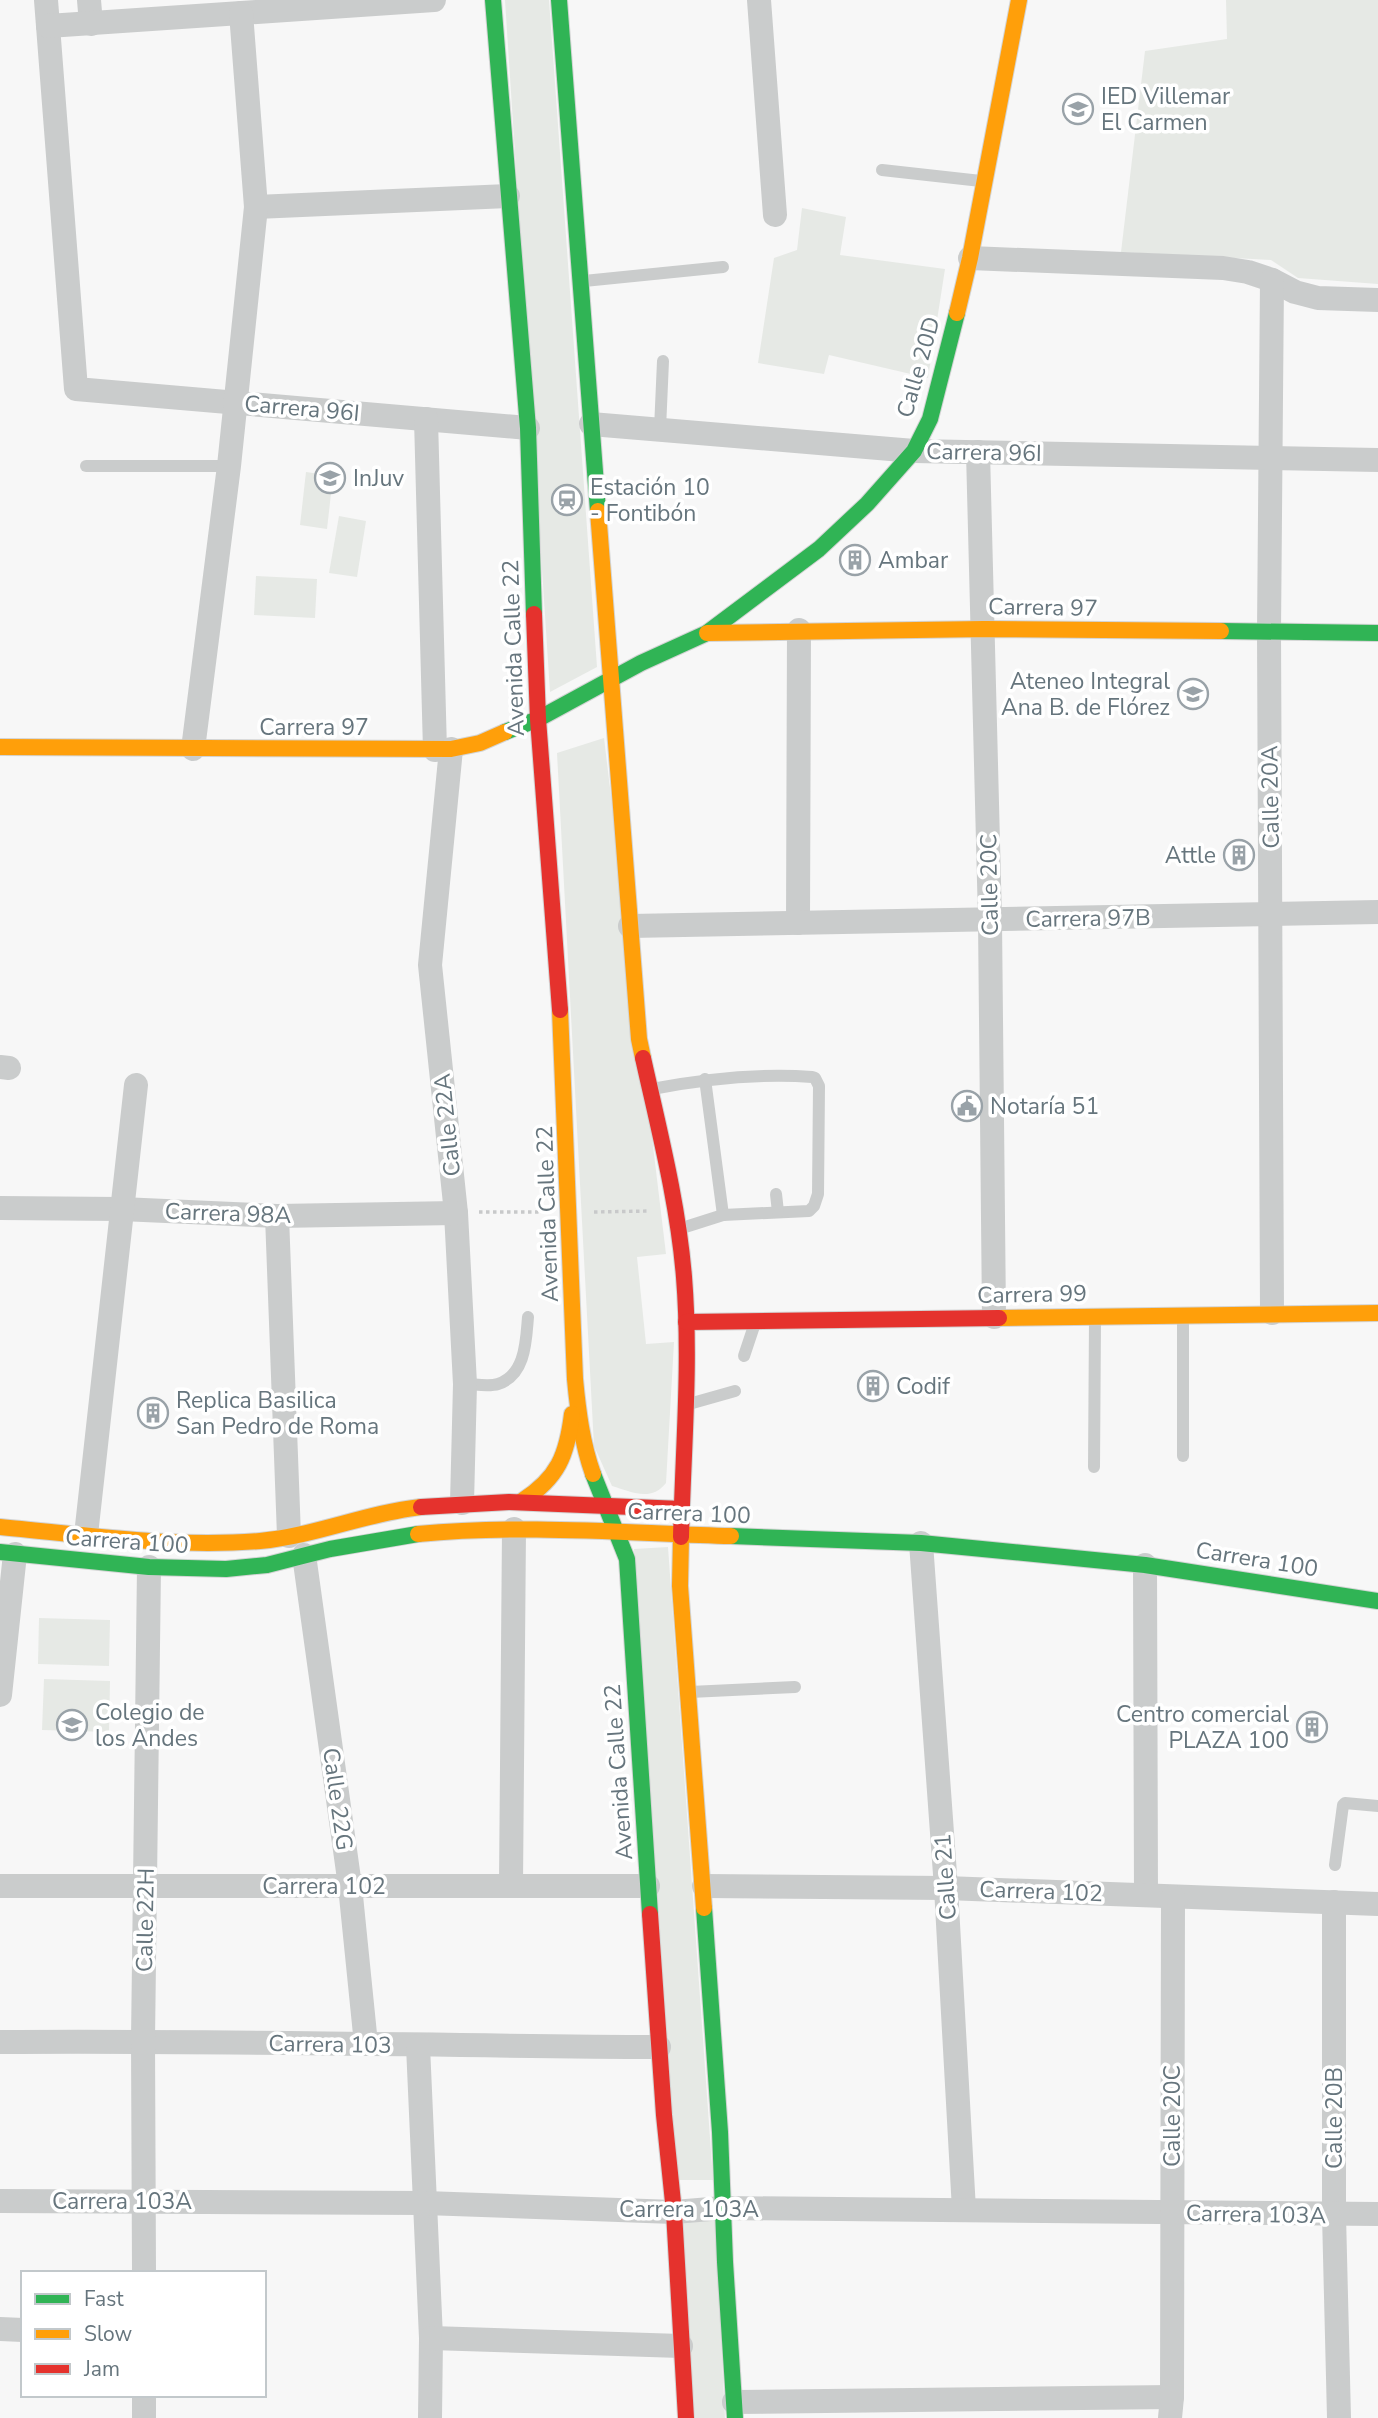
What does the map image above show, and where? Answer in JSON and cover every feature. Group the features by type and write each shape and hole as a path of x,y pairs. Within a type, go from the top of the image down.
{"main road":[{"name":"Avenida Calle 22","path":"493,0 528,428 538,719 564,1045 575,1380 583,1445 627,1559 659,2047 674,2212 686,2418"},
{"path":"559,0 639,1039 679,1229 686,1322 680,1586 704,1886 734,2410"},
{"name":"Calle 20D","path":"612,679 707,633 819,549 867,504 914,450 930,419 939,390 970,258 1019,0"},
{"name":"Carrera 97","path":"707,633 984,629 1378,633"},
{"name":"Carrera 97","path":"0,747 443,749 480,743 538,719 612,679"},
{"name":"Carrera 99","path":"686,1322 1378,1313"},
{"path":"522,1501 549,1481 566,1453 575,1380"},
{"name":"Carrera 100","path":"0,1527 210,1543 289,1536 366,1516 463,1503 522,1501 681,1509"},
{"name":"Carrera 100","path":"7,1553 149,1567 226,1569 267,1566 304,1555 406,1535 514,1529 921,1543 1145,1566 1378,1601"}],"street":[{"path":"46,0 48,26 90,12 241,13 434,0"},
{"path":"759,0 775,215"},
{"path":"193,749 229,466 256,207 241,13"},
{"name":"Carrera 96I","path":"48,26 76,388 528,428"},
{"path":"256,207 508,196"},
{"path":"970,258 1223,268 1248,272 1294,292 1318,298 1378,300"},
{"name":"Calle 20A","path":"1272,281 1269,632 1272,1313"},
{"name":"Calle 22A","path":"426,419 443,749 430,965 456,1213 465,1384 463,1503"},
{"name":"Carrera 96I","path":"591,424 914,450 1378,460"},
{"name":"Calle 20C","path":"978,452 990,920 994,1317"},
{"path":"799,631 799,923"},
{"name":"Carrera 97B","path":"630,926 1378,912"},
{"path":"86,1535 136,1084"},
{"name":"Carrera 98A","path":"0,1208 121,1209 277,1216 456,1213"},
{"path":"277,1216 289,1536"},
{"path":"511,1885 514,1529"},
{"name":"Calle 21","path":"921,1543 946,1888 964,2210"},
{"path":"0,1695 7,1553"},
{"name":"Calle 22G","path":"304,1555 350,1886 366,2044"},
{"path":"1145,1566 1146,1895"},
{"name":"Calle 22H","path":"144,2271 143,2040 149,1567"},
{"name":"Carrera 102","path":"0,1886 648,1886"},
{"name":"Carrera 102","path":"704,1886 946,1888 1378,1905"},
{"name":"Calle 20C","path":"1170,2407 1173,1897"},
{"name":"Calle 20B","path":"1334,1902 1334,2215 1339,2418"},
{"name":"Carrera 103","path":"0,2042 143,2040 418,2046 659,2047"},
{"path":"418,2046 431,2338 430,2418"},
{"name":"Carrera 103A","path":"0,2201 425,2203 674,2212 723,2208 1378,2214"},
{"path":"0,2329 21,2330"},
{"path":"431,2338 681,2346"},
{"path":"144,2397 144,2418"},
{"path":"734,2410 1170,2407"}],"lane":[{"path":"882,170 985,182"},
{"path":"581,281 723,267"},
{"path":"660,429 663,361"},
{"path":"86,466 229,466"},
{"path":"648,1090 705,1079 812,1077 819,1086 818,1194 814,1206 809,1211 723,1215 679,1229"},
{"path":"705,1079 723,1215"},
{"path":"776,1194 778,1212"},
{"path":"1182,1314 1183,1456"},
{"path":"1094,1467 1095,1315"},
{"path":"465,1384 498,1384 512,1374 524,1356 528,1317"},
{"path":"744,1356 756,1321"},
{"path":"685,1405 736,1391"},
{"path":"688,1692 795,1687"},
{"path":"1335,1865 1343,1805 1378,1805"}],"shaded area":[{"path":"505,0 549,0 597,667 550,692"},
{"path":"1226,0 1378,0 1378,284 1298,278 1271,260 1121,252 1145,51 1227,39"},
{"path":"802,208 846,217 840,255 945,269 928,378 829,355 824,374 758,363 774,258 797,250"},
{"path":"306,472 333,476 327,529 300,525"},
{"path":"339,516 366,521 357,577 329,573"},
{"path":"256,576 317,579 315,618 254,615"},
{"path":"604,738 666,1254 637,1257 646,1344 674,1342 666,1483 648,1494 612,1486 594,1446 557,753"},
{"path":"668,1547 713,2180 677,2180 634,1549"},
{"path":"39,1618 110,1620 109,1666 38,1664"},
{"path":"44,1679 110,1681 109,1732 42,1730"},
{"path":"680,2217 715,2217 725,2418 695,2418"}],"traffic: fast":[{"path":"493,0 528,428 534,614"},
{"path":"559,0 598,511"},
{"path":"505,732 538,719 641,663 707,633 819,549 867,504 914,451 930,419 957,313"},
{"path":"1221,631 1378,633"},
{"path":"593,1474 627,1559 650,1914"},
{"path":"0,1552 149,1567 226,1569 267,1565 330,1549 418,1534"},
{"path":"731,1536 921,1543 1145,1565 1378,1601"},
{"path":"704,1908 720,2132 735,2418"}],"traffic: slow":[{"path":"957,313 1019,0"},
{"path":"598,511 639,1039 643,1058"},
{"path":"707,633 984,629 1221,631"},
{"path":"0,747 451,749 480,743 505,732"},
{"path":"560,1010 575,1379 581,1427 593,1474"},
{"path":"999,1318 1378,1313"},
{"path":"522,1501 544,1483 559,1464 567,1442 572,1414"},
{"path":"0,1527 130,1540 228,1543 280,1538 421,1507"},
{"path":"418,1534 535,1529 731,1536"},
{"path":"681,1537 680,1586 704,1908"}],"traffic: jam":[{"path":"534,614 538,719 560,1010"},
{"path":"643,1058 673,1194 684,1277 687,1374 681,1537"},
{"path":"686,1322 999,1318"},
{"path":"421,1507 509,1502 682,1509"},
{"path":"650,1914 664,2115 674,2212 686,2418"}],"place":[{"name":"IED Villemar El Carmen","path":"1078,109"},
{"name":"InJuv","path":"330,478"},
{"name":"Estación 10 - Fontibón","path":"567,500"},
{"name":"Ambar","path":"855,560"},
{"name":"Ateneo Integral Ana B. de Flórez","path":"1193,694"},
{"name":"Attle","path":"1239,855"},
{"name":"Notaría 51","path":"967,1106"},
{"name":"Codif","path":"873,1386"},
{"name":"Replica Basilica San Pedro de Roma","path":"153,1413"},
{"name":"Colegio de los Andes","path":"72,1725"},
{"name":"Centro comercial PLAZA 100","path":"1312,1727"}]}
